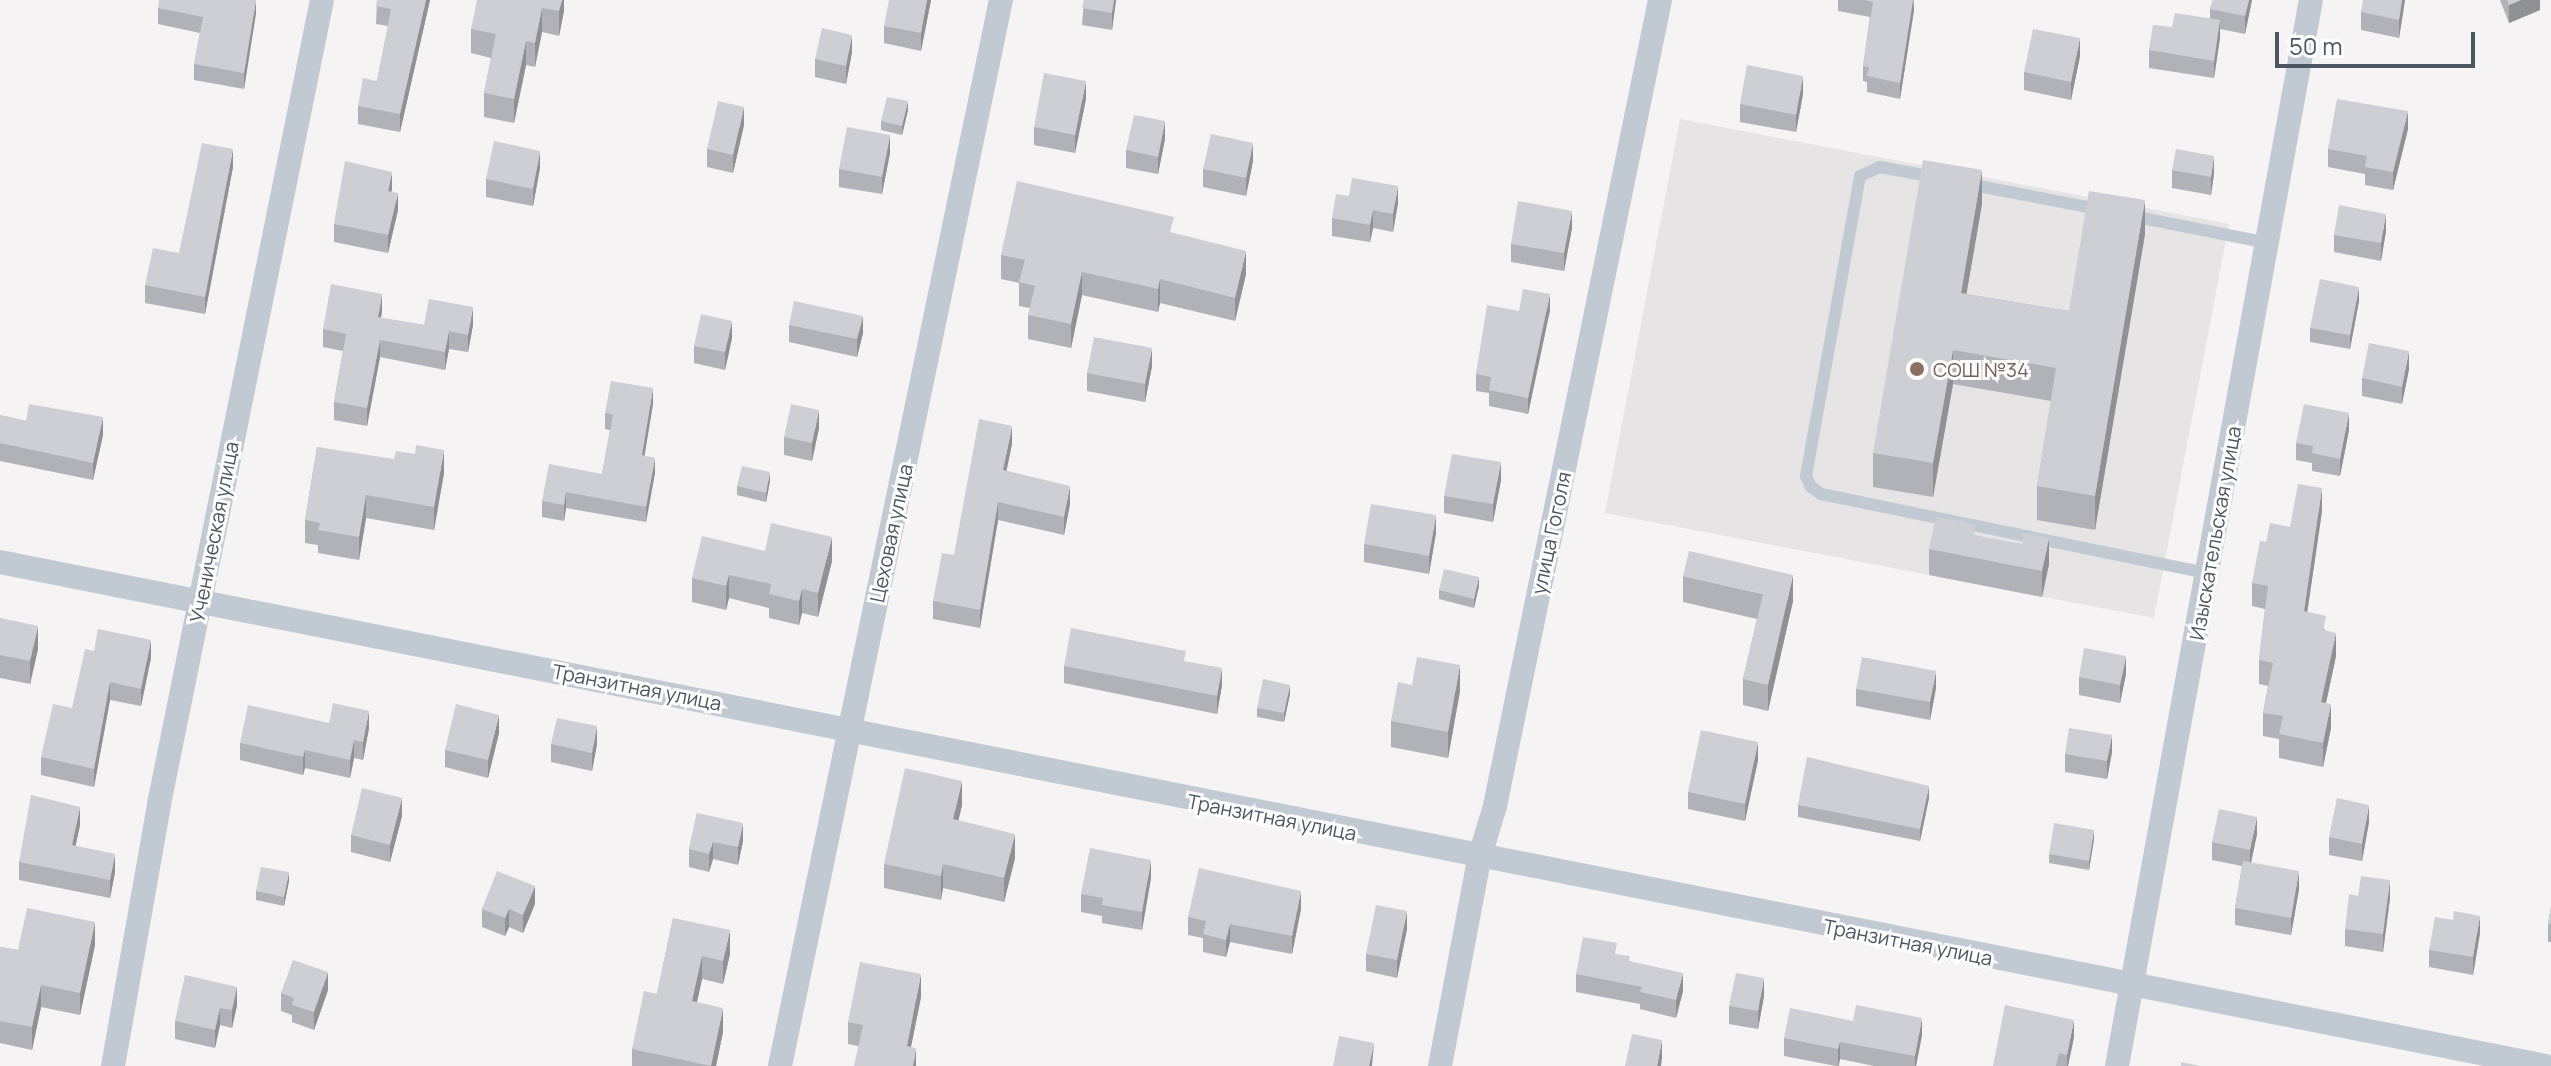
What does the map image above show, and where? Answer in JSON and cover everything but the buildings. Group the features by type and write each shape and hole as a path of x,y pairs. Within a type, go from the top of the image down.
{"street":[{"name":"Ученическая улица","path":"113,1066 199,602 322,0"},
{"name":"Цеховая улица","path":"780,1066 1001,0"},
{"name":"улица Гоголя","path":"1440,1066 1479,859 1495,806 1660,0"},
{"name":"Изыскательская улица","path":"2117,1066 2134,986 2311,0"},
{"name":"Транзитная улица","path":"0,562 851,729 1479,859 2545,1066"}],"lane":[{"path":"1942,179 1880,167 1860,176 1806,476 1811,487 1821,494 2207,573"},
{"path":"1958,182 2268,243"}],"shaded area":[{"name":"СОШ №34","path":"1680,119 2229,224 2154,618 1605,513"}],"place":[{"name":"СОШ №34","path":"1917,369"}]}
